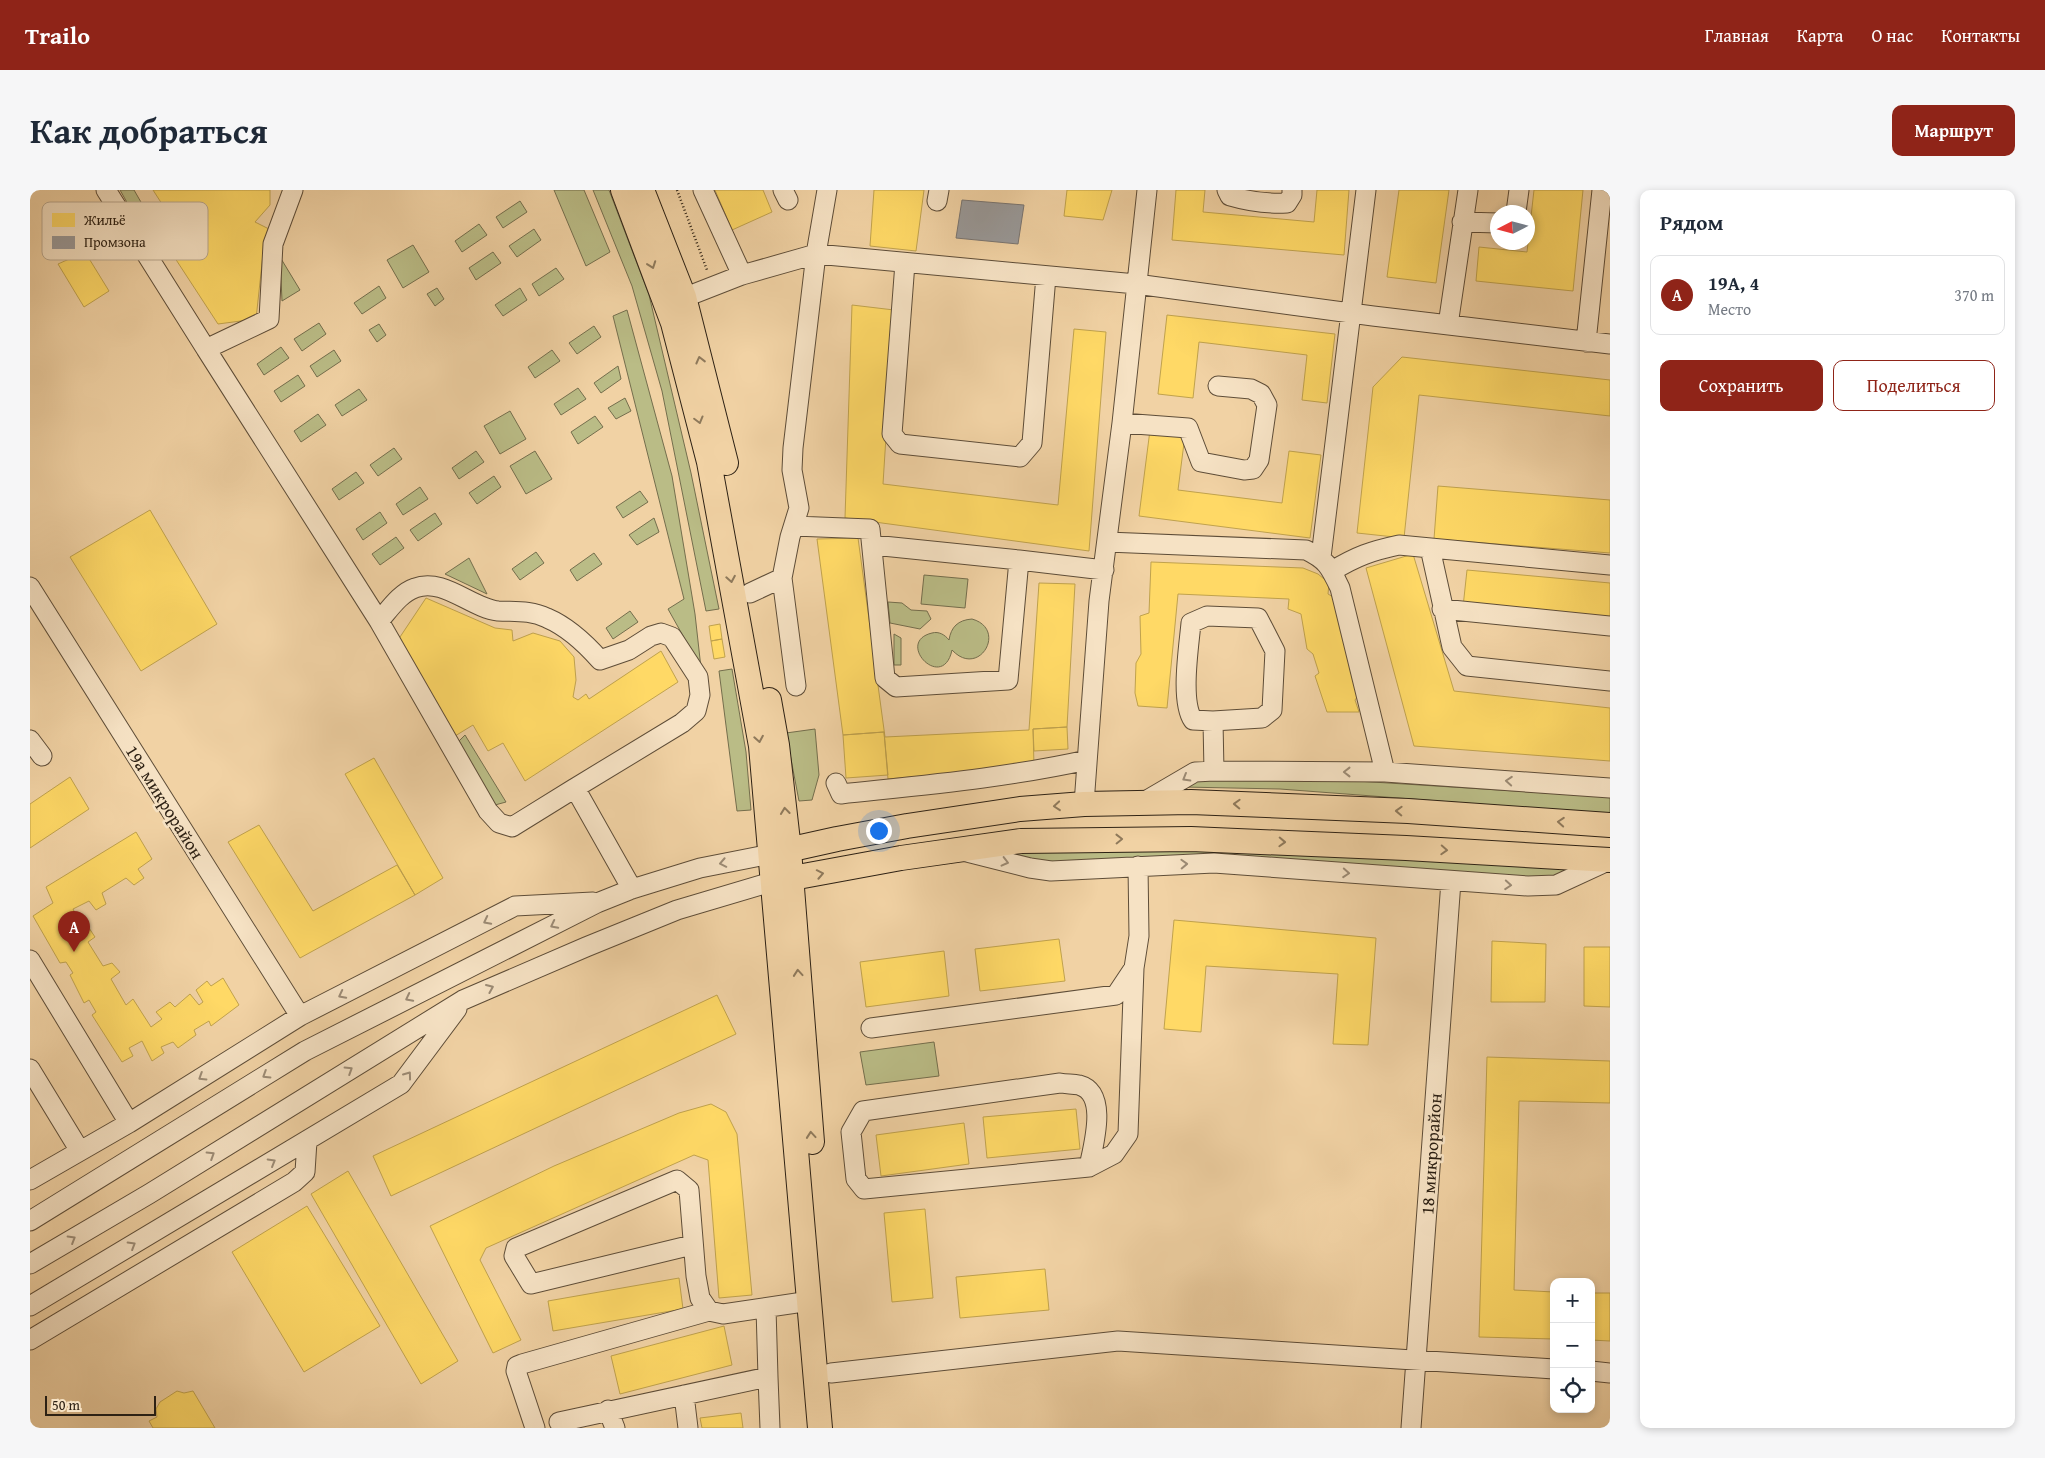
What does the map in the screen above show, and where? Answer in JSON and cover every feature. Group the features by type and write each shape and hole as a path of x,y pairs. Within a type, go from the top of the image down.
{"main road":[{"path":"623,190 675,301 673,323 710,462 780,852"},
{"path":"642,190 675,301 725,456 778,745 781,881 820,1428"},
{"path":"780,852 907,826 1020,809 1084,804 1191,802 1398,811 1610,825"},
{"path":"781,881 901,858 1021,841 1191,838 1610,860"},
{"path":"781,881 835,1428"}],"street":[{"path":"106,190 114,202"},
{"path":"206,350 269,319 273,244 292,190"},
{"path":"703,190 742,275"},
{"path":"796,686 782,578 790,537 799,508 792,470 793,448 816,254 827,190"},
{"path":"1084,804 1104,570 1147,190"},
{"path":"1227,190 1230,196 1278,203 1286,203 1292,195 1292,190"},
{"path":"1327,564 1366,190"},
{"path":"1448,325 1468,190"},
{"path":"1517,205 1519,190"},
{"path":"1586,342 1602,190"},
{"path":"1462,222 1490,223"},
{"path":"675,301 742,275 816,254 1136,284 1352,314 1610,344"},
{"path":"150,260 379,621 488,811 499,823 512,827 682,723 696,711 700,695 698,677 672,637 661,633 651,636 629,650 600,660 588,646 564,627 547,618 533,613 497,611 431,586 415,588 396,602 379,621"},
{"path":"905,263 892,434 900,444 1020,458 1032,443 1046,276"},
{"path":"1122,422 1188,428 1201,462 1244,470 1252,469 1259,460 1267,405 1261,394 1251,389 1218,386"},
{"path":"794,526 870,529 885,678 896,687 1008,680 1019,560"},
{"path":"1107,542 1306,550 1327,564 1340,588 1385,772"},
{"path":"873,545 1104,570"},
{"path":"1327,564 1373,550 1399,545 1610,565"},
{"path":"1430,548 1442,609 1452,647 1467,666 1610,681"},
{"path":"750,593 782,578"},
{"name":"19а микрорайон","path":"30,587 300,1016"},
{"path":"1442,609 1610,626"},
{"path":"1207,616 1258,618 1275,651 1272,710 1262,718 1213,721 1193,720 1190,716 1187,688 1191,623 1207,616"},
{"path":"1213,721 1214,771"},
{"path":"30,740 42,756"},
{"path":"836,783 841,794 994,777 1087,760"},
{"path":"1140,804 1195,772 1214,771 1385,772 1610,788"},
{"path":"575,788 632,889"},
{"path":"957,850 1030,868 1051,871 1214,863 1528,886 1556,885 1610,860"},
{"path":"30,1221 305,1051 602,901 632,889 700,868 780,852"},
{"path":"1089,1167 1098,1114 1093,1096 1081,1086 1060,1083 864,1111 851,1132 856,1179 864,1189 1089,1167 1114,1154 1128,1134 1134,968 1139,936 1138,866"},
{"path":"30,1264 149,1194 463,1000 677,910 781,881"},
{"name":"18 микрорайон","path":"1411,1428 1452,881"},
{"path":"30,1180 129,1123 300,1016 516,906 602,901"},
{"path":"30,960 129,1123"},
{"path":"871,1028 1116,995 1134,968"},
{"path":"30,1306 401,1084 463,1000"},
{"path":"30,1069 80,1151"},
{"path":"30,1340 294,1182 305,1172 308,1141"},
{"path":"692,1245 531,1284 514,1256 516,1248 677,1180 690,1190 692,1245 700,1298 709,1311"},
{"path":"535,1428 516,1371 518,1366 709,1311 723,1314 810,1301"},
{"path":"766,1308 770,1428"},
{"path":"831,1373 1118,1341 1550,1369"},
{"path":"1595,1371 1610,1372"},
{"path":"559,1422 768,1377"},
{"path":"684,1395 688,1428"},
{"path":"608,1410 615,1428"}],"path":[{"path":"677,190 713,286"}],"green space":[{"path":"120,190 134,190 141,202 127,202"},
{"path":"554,190 584,190 610,252 586,266"},
{"path":"593,190 609,190 649,295 691,473 719,609 706,611 662,391 632,286"},
{"path":"520,201 527,212 503,228 496,217"},
{"path":"479,224 487,235 462,252 455,241"},
{"path":"534,229 541,240 517,257 509,246"},
{"path":"413,245 429,272 403,288 387,260"},
{"path":"493,252 501,263 476,280 469,268"},
{"path":"280,257 300,290 282,301"},
{"path":"556,268 564,279 539,296 532,284"},
{"path":"379,286 386,298 362,314 354,303"},
{"path":"437,288 444,299 435,306 427,294"},
{"path":"520,288 527,300 503,316 495,305"},
{"path":"627,310 672,476 695,614 701,668 668,609 684,599 613,316"},
{"path":"319,323 326,334 302,351 294,339"},
{"path":"379,324 386,335 377,342 369,330"},
{"path":"594,326 601,337 577,354 569,343"},
{"path":"281,347 289,358 264,375 257,364"},
{"path":"334,350 341,361 317,377 310,366"},
{"path":"552,350 560,361 535,378 528,367"},
{"path":"618,366 621,379 601,393 594,383"},
{"path":"298,375 305,386 281,402 274,391"},
{"path":"578,388 586,399 561,415 554,404"},
{"path":"359,389 367,400 342,416 335,405"},
{"path":"625,398 631,411 616,419 608,408"},
{"path":"510,411 526,439 500,454 484,426"},
{"path":"318,414 326,425 301,442 294,431"},
{"path":"595,416 603,427 578,444 571,432"},
{"path":"394,448 402,459 378,476 370,465"},
{"path":"476,451 484,462 459,479 452,468"},
{"path":"535,451 552,479 526,494 510,466"},
{"path":"356,472 364,483 339,500 332,489"},
{"path":"494,476 501,487 477,504 469,493"},
{"path":"420,487 428,499 403,515 396,504"},
{"path":"640,491 648,502 623,518 616,507"},
{"path":"380,512 387,523 363,540 356,529"},
{"path":"435,513 442,524 418,541 410,530"},
{"path":"654,518 659,532 637,545 629,535"},
{"path":"396,537 404,548 380,565 372,554"},
{"path":"536,552 544,563 520,580 512,569"},
{"path":"594,553 602,564 577,581 570,570"},
{"path":"469,558 487,594 445,574"},
{"path":"924,575 968,579 965,608 921,604"},
{"path":"888,602 902,603 911,610 927,611 931,619 920,629 890,623"},
{"path":"630,611 638,622 613,639 606,628"},
{"path":"972,619 983,624 988,632 989,641 986,649 980,656 972,659 962,657 952,650 947,662 940,667 932,666 924,661 919,654 918,646 922,638 932,633 939,633 949,640 951,631 956,625"},
{"path":"894,634 901,638 901,665 894,665"},
{"path":"732,669 746,752 751,810 737,811 719,671"},
{"path":"815,729 819,775 812,800 799,801 786,733"},
{"path":"465,735 506,802 495,805 457,743"},
{"path":"1210,776 1309,778 1610,797 1610,814 1280,789 1183,787"},
{"path":"1188,843 1582,868 1550,878 1044,862 1007,853"},
{"path":"934,1042 939,1076 866,1085 860,1052"}],"building: Жильё":[{"path":"153,190 270,190 270,205 255,222 269,229 264,245 256,319 218,324 176,260 208,260 208,202 161,202"},
{"path":"715,190 763,190 772,212 732,230"},
{"path":"874,190 924,190 916,251 870,246"},
{"path":"1067,190 1112,190 1103,220 1064,216"},
{"path":"1176,190 1205,190 1203,212 1314,222 1317,190 1349,190 1344,255 1172,240"},
{"path":"1399,190 1449,190 1436,283 1387,277"},
{"path":"1534,190 1583,190 1573,291 1476,281 1479,247 1490,248 1490,250 1527,252 1527,250 1535,250 1535,205 1532,205"},
{"path":"67,260 90,260 109,291 84,307 58,264"},
{"path":"852,305 894,310 883,484 1058,505 1074,329 1106,332 1089,551 845,518"},
{"path":"1167,315 1335,334 1327,403 1302,400 1307,355 1199,342 1193,398 1158,394"},
{"path":"1402,357 1610,380 1610,416 1419,395 1404,538 1357,533 1373,387"},
{"path":"1150,430 1185,435 1178,490 1282,503 1289,451 1321,455 1310,538 1139,516"},
{"path":"1438,486 1610,500 1610,553 1434,539"},
{"path":"150,510 217,624 141,671 70,557"},
{"path":"858,538 885,737 1029,730 1039,583 1075,584 1067,727 1033,729 1034,766 888,779 884,732 843,735 817,539"},
{"path":"1413,554 1454,691 1610,708 1610,761 1414,746 1366,568"},
{"path":"1151,562 1303,568 1318,574 1329,583 1328,594 1335,598 1360,693 1355,700 1359,712 1327,712 1315,676 1319,673 1313,654 1307,649 1301,614 1288,609 1289,599 1178,594 1167,708 1138,706 1135,693 1136,663 1141,654 1140,616 1149,613"},
{"path":"1467,570 1610,583 1610,622 1463,607"},
{"path":"426,598 495,628 512,630 513,641 533,633 560,641 574,657 576,680 573,697 578,700 586,694 589,699 661,651 678,682 525,781 503,743 488,751 473,725 455,736 398,640"},
{"path":"720,624 722,639 711,641 709,626"},
{"path":"722,639 725,657 714,659 711,641"},
{"path":"1067,727 1068,749 1034,751 1033,729"},
{"path":"884,732 888,775 846,778 843,735"},
{"path":"374,758 443,878 415,895 345,774"},
{"path":"70,777 89,809 30,848 30,804"},
{"path":"259,825 313,911 397,865 415,895 300,958 228,842"},
{"path":"136,832 152,859 138,869 144,878 134,885 126,878 102,893 106,904 96,910 89,901 73,909 82,928 87,925 95,937 88,942 103,966 112,963 120,972 111,979 126,1005 133,999 151,1027 162,1019 156,1012 170,1002 175,1007 190,994 199,1005 203,1002 196,990 207,981 211,986 223,978 239,1005 211,1026 209,1021 194,1030 196,1035 178,1048 173,1042 161,1047 164,1053 152,1061 142,1041 129,1048 133,1056 122,1062 92,1015 96,1012 89,1000 84,1003 70,975 73,973 66,962 60,963 33,916 53,903 46,887"},
{"path":"1174,920 1376,938 1368,1045 1333,1044 1338,974 1206,966 1201,1032 1164,1029"},
{"path":"1059,939 1065,981 980,991 975,949"},
{"path":"1492,941 1546,944 1545,1002 1491,1002"},
{"path":"1584,947 1610,947 1610,1007 1584,1006"},
{"path":"944,951 949,996 866,1007 860,962"},
{"path":"717,995 736,1034 391,1196 373,1156"},
{"path":"1487,1057 1610,1061 1610,1103 1519,1101 1514,1290 1550,1292 1550,1339 1479,1337"},
{"path":"711,1104 726,1112 737,1134 752,1295 719,1298 708,1160 694,1155 486,1248 480,1260 521,1340 493,1353 430,1226 554,1166 679,1113"},
{"path":"1076,1109 1080,1149 987,1158 983,1117"},
{"path":"964,1123 969,1164 881,1176 876,1135"},
{"path":"348,1171 458,1361 421,1384 311,1194"},
{"path":"307,1206 380,1326 304,1372 232,1252"},
{"path":"925,1209 933,1298 892,1302 884,1213"},
{"path":"1045,1269 1049,1310 960,1318 956,1277"},
{"path":"679,1278 683,1309 553,1331 548,1301"},
{"path":"1595,1293 1610,1293 1610,1341 1595,1340"},
{"path":"724,1326 732,1365 620,1394 611,1356"},
{"path":"177,1391 184,1393 193,1391 215,1428 153,1428 149,1421 157,1417 156,1409 160,1402"},
{"path":"741,1413 743,1428 702,1428 700,1418"}],"building: Промзона":[{"path":"962,200 1024,205 1018,244 956,238"}],"place":[{"name":"19А, 4","path":"74,952"}]}
